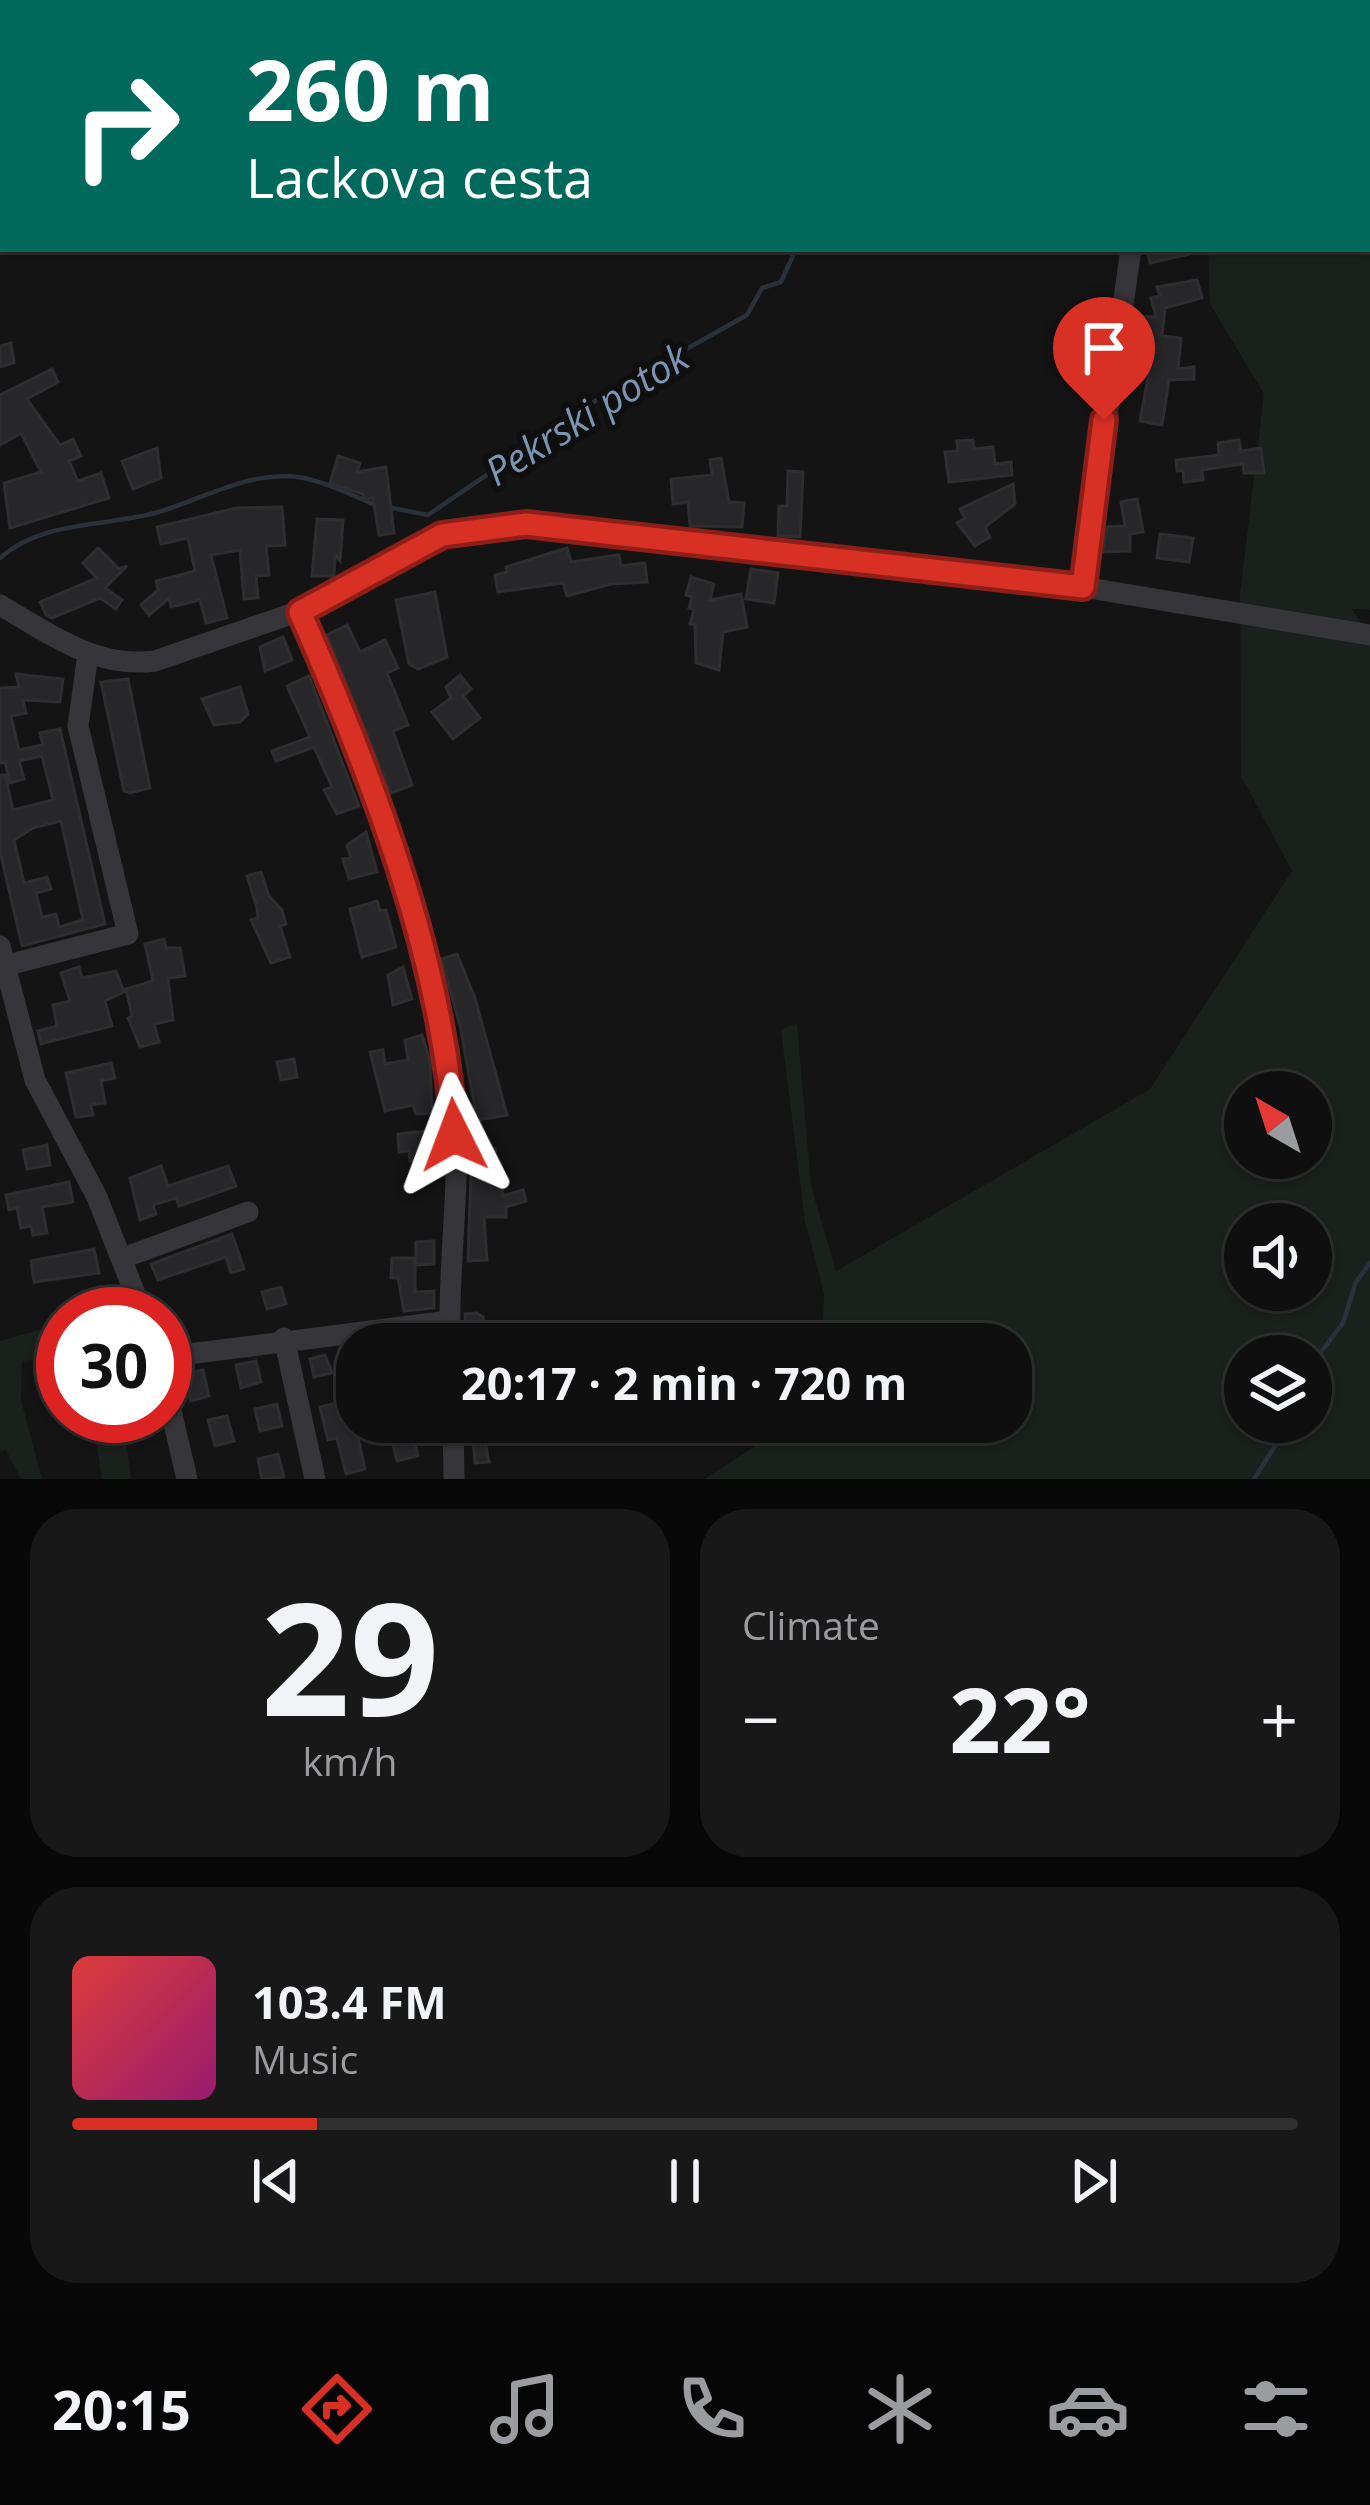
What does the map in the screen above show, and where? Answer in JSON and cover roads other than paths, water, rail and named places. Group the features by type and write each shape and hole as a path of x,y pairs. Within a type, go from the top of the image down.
{"street":[{"path":"1083,587 1131,252"},
{"path":"4,612 88,654 131,664 155,661 300,612 442,535 526,524 1083,587 1370,635"},
{"path":"192,1353 449,1321 451,1072 386,833 351,729 300,612"},
{"path":"88,654 78,726 128,934 2,956 35,1080 133,1287"},
{"path":"123,1258 248,1212"},
{"path":"284,1338 315,1479"},
{"path":"179,1443 187,1479"},
{"path":"453,1443 454,1479"}],"waterway":[{"name":"Pekrski potok","path":"387,507 428,515 601,397 747,315 762,288 781,282 795,252"},
{"name":"Pekrski potok","path":"0,558 37,536 144,516 271,477 310,479 375,505"},
{"path":"1332,1337 1343,1323 1356,1282 1370,1263"},
{"path":"1254,1479 1277,1443"}]}
